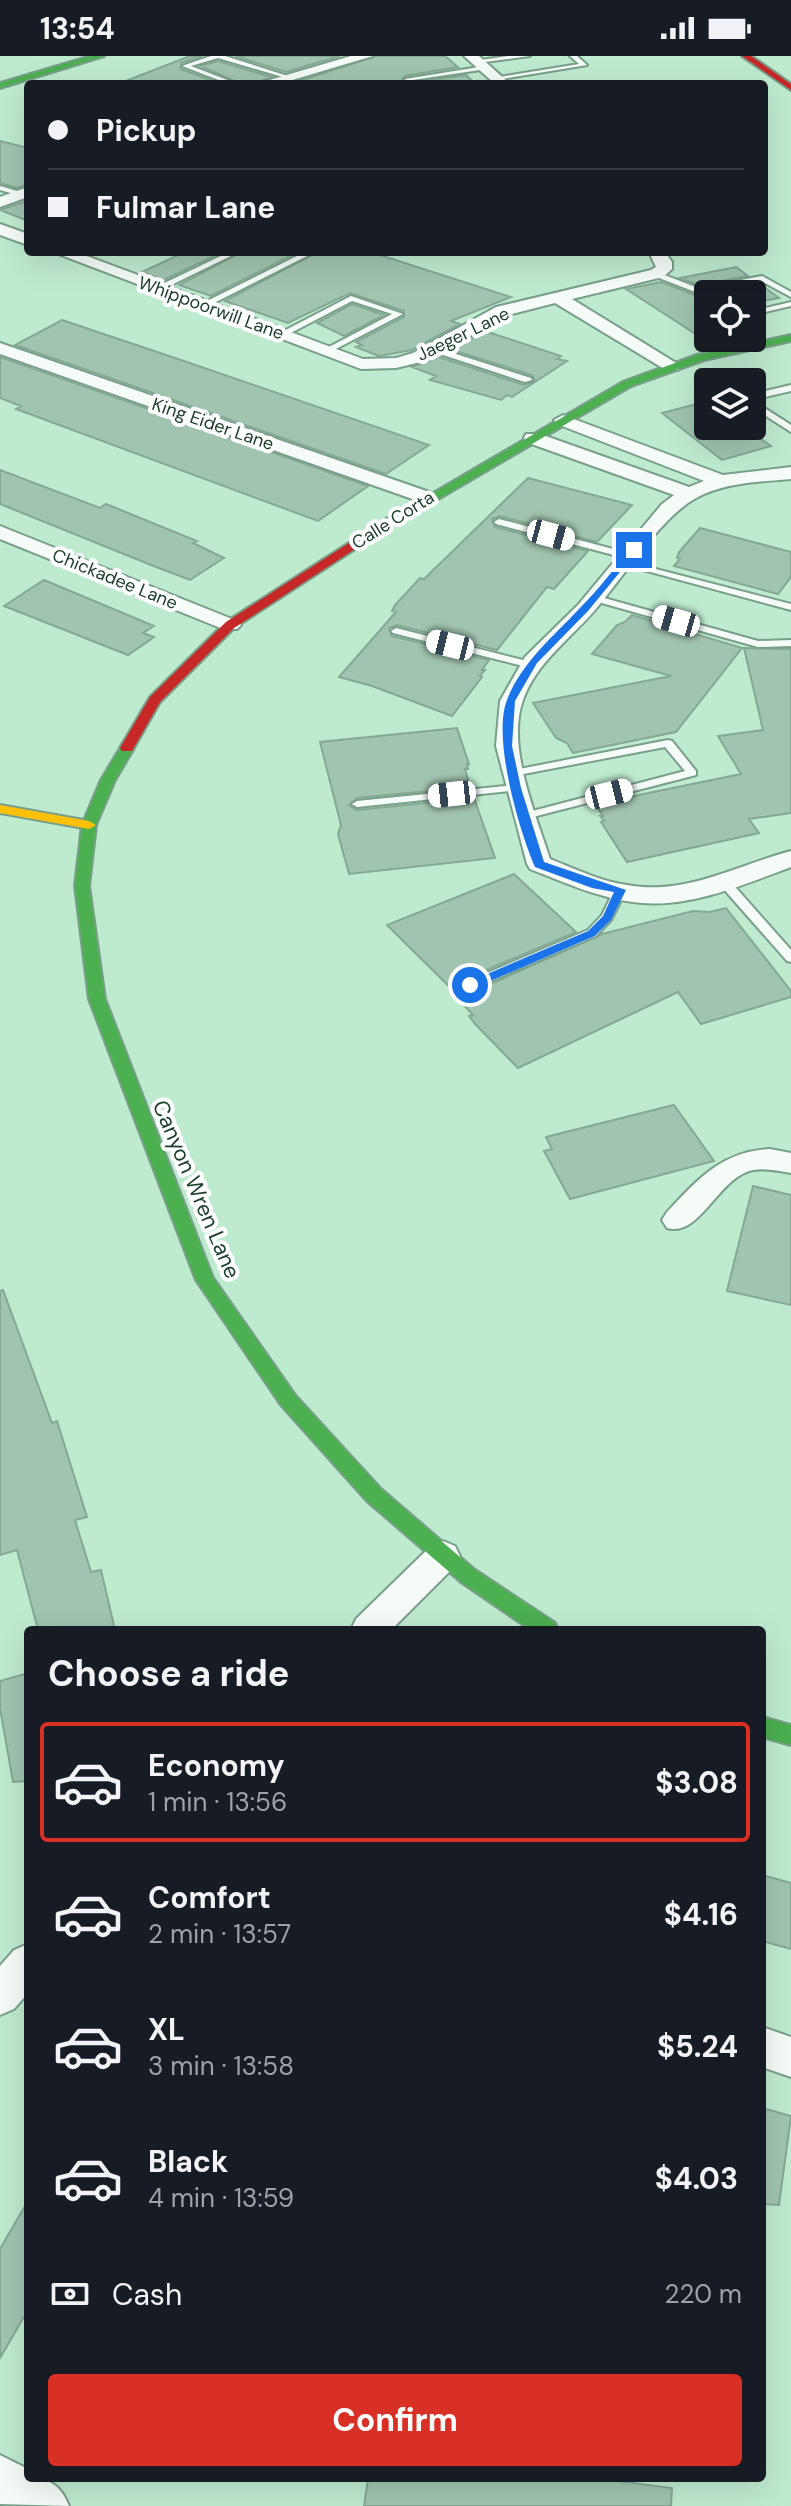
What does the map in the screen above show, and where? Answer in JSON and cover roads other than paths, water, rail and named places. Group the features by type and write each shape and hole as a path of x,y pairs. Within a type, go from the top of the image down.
{"street":[{"path":"0,86 100,56"},
{"path":"277,80 366,56"},
{"path":"746,56 791,88"},
{"path":"478,62 498,80"},
{"path":"0,202 24,195"},
{"path":"0,229 24,238"},
{"name":"Whippoorwill Lane","path":"72,256 361,364"},
{"path":"657,274 664,269 660,256"},
{"name":"Jaeger Lane","path":"361,364 396,363 434,349 502,311 657,274"},
{"path":"559,299 672,366"},
{"name":"Calle Corta","path":"89,825 108,780 155,700 230,625 428,498 627,384 672,366 791,338"},
{"name":"King Eider Lane","path":"0,348 428,498"},
{"path":"563,420 721,481"},
{"path":"533,438 689,494"},
{"path":"649,479 676,464"},
{"path":"791,473 721,481 689,494 669,508 594,598 531,665 511,701 507,746 514,781 539,864 596,886 656,896 725,883 791,859"},
{"name":"Chickadee Lane","path":"0,532 230,625"},
{"path":"0,809 89,825"},
{"name":"Canyon Wren Lane","path":"89,825 82,886 97,999 205,1280 288,1400 374,1495 443,1556 542,1626"},
{"path":"677,1220 722,1173 743,1161 760,1157 791,1163"},
{"path":"372,1626 443,1556"},
{"path":"766,1728 791,1735"},
{"path":"766,2048 791,2057"},
{"path":"0,2478 46,2506"}],"lane":[{"path":"224,80 185,66 218,56 288,77"},
{"path":"409,80 478,62 527,56"},
{"path":"504,80 584,65 573,56"},
{"path":"0,188 24,194"},
{"path":"158,288 226,256"},
{"path":"203,305 303,256"},
{"path":"657,274 694,288"},
{"path":"766,280 791,295"},
{"path":"282,334 351,298 399,314 328,351"},
{"path":"766,310 791,304"},
{"path":"434,349 528,380"},
{"path":"766,394 791,388"},
{"path":"766,412 791,429"},
{"path":"499,522 791,607"},
{"path":"594,598 758,644 791,643"},
{"path":"396,631 531,665"},
{"path":"357,804 514,781 668,743 692,773 525,816"},
{"path":"725,883 791,958"},
{"path":"470,985 592,933 607,917 620,890"}]}
